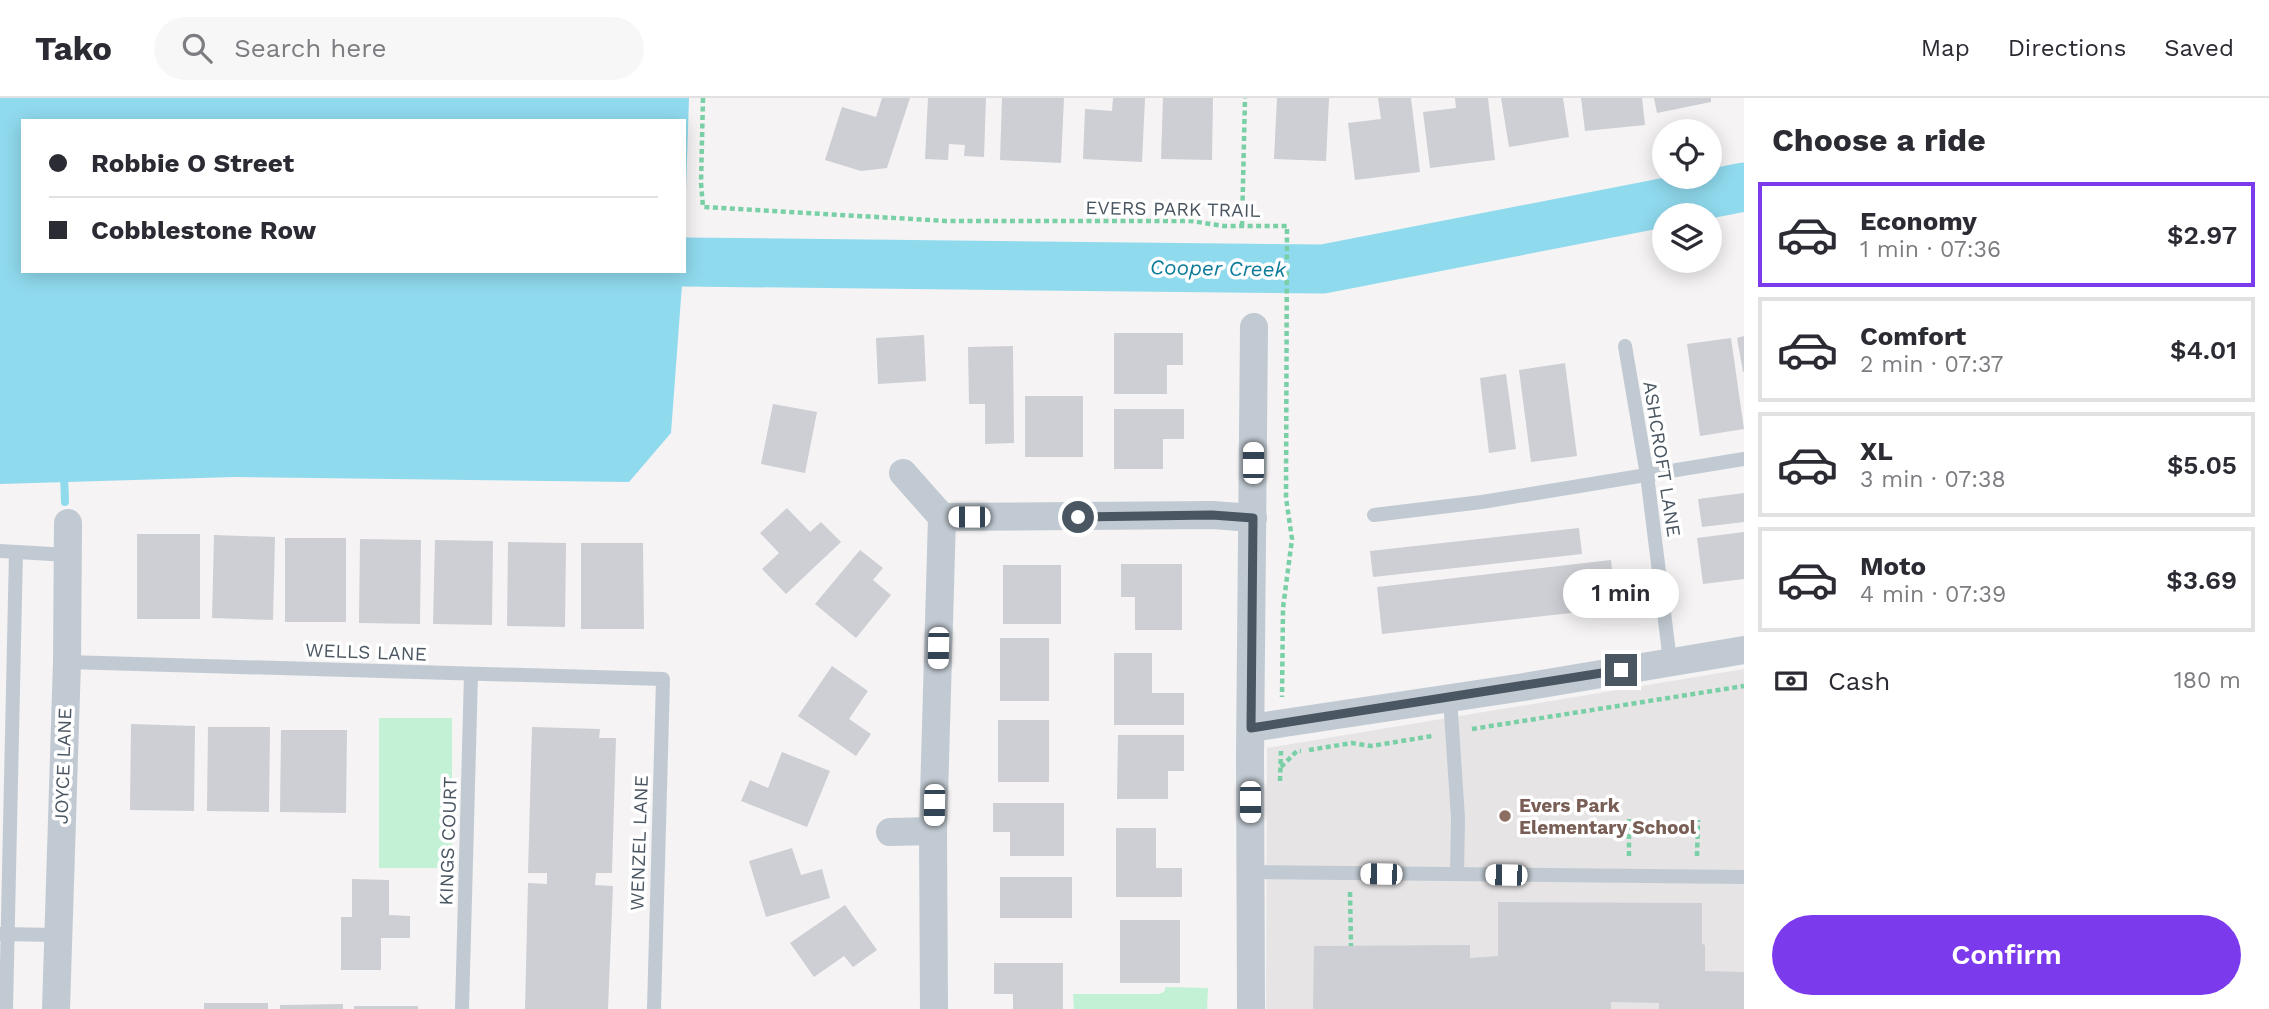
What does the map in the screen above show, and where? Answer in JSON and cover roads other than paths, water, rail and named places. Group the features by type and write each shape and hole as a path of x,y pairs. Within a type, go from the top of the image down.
{"street":[{"path":"1251,1009 1254,327"},
{"path":"903,474 942,517 933,831 934,1009"},
{"path":"942,517 1212,515 1253,518"},
{"name":"JOYCE LANE","path":"56,1009 67,662 68,523"},
{"path":"1251,728 1744,650"},
{"path":"890,832 933,831"}],"lane":[{"name":"ASHCROFT LANE","path":"1625,346 1647,475 1670,662"},
{"path":"1374,515 1482,502 1744,459"},
{"path":"0,551 68,555"},
{"path":"6,1009 4,934 16,552"},
{"name":"WELLS LANE","path":"67,662 663,679"},
{"name":"KINGS COURT","path":"462,1009 471,674"},
{"name":"WENZEL LANE","path":"654,1009 663,679"},
{"path":"1450,698 1458,818 1457,874"},
{"path":"1251,872 1744,877"},
{"path":"4,934 57,935"}],"water":[{"path":"0,98 689,98 686,190 686,119 21,119 21,273 683,273 671,433 629,482 234,477 0,484"}],"waterway":[{"name":"Cooper Creek","path":"686,262 1323,269 1744,187"},
{"path":"64,473 65,502"}],"place":[{"name":"Evers Park Elementary School","path":"1505,816"}]}
